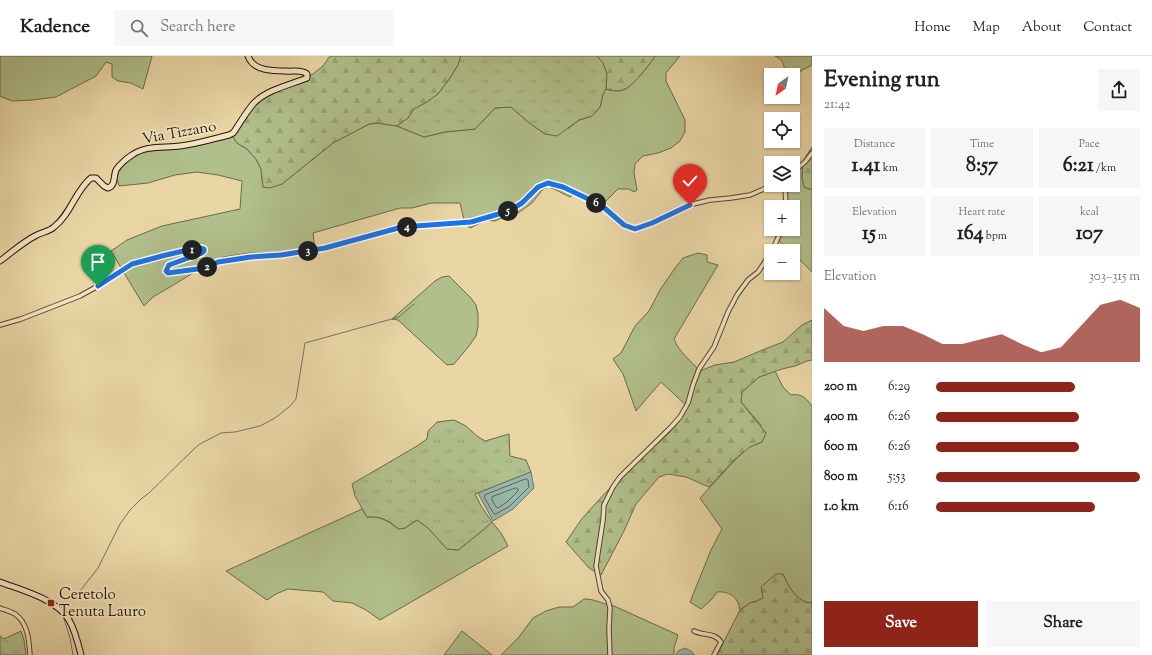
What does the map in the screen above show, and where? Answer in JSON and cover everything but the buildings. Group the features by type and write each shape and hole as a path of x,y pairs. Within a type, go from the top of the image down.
{"street":[{"name":"Via Tizzano","path":"0,261 34,236 54,227 71,208 84,185 91,178 96,178 108,188 113,184 116,170 130,155 159,147 181,146 229,135 233,133 255,103 268,93 307,78 307,74 302,71 286,72 260,68 251,62 248,56"},
{"path":"800,166 812,153"},
{"path":"0,325 26,317 80,296 132,264 162,256 201,248 204,249 202,253 169,265 166,271 168,273 179,272 205,268 218,262 251,257 281,255 325,248 402,227 471,222 509,211 522,203 538,187 548,183 563,187 601,205 624,225 635,229 652,223 690,205 710,200 750,195 764,189"},
{"path":"610,655 610,608 608,600 601,591 596,566 604,505 620,477 680,417 688,403 699,369 714,347 728,312 737,295 748,280 758,272 764,263"},
{"path":"0,582 46,600 56,606 68,618 73,627 81,655"},
{"path":"0,608 15,614 23,623 28,633 30,655"},
{"path":"694,632 715,636 720,640 721,642 714,655"}],"green space":[{"path":"0,56 152,56 143,89 131,83 118,81 112,77 112,64 106,62 96,76 56,97 12,101 0,96"},
{"path":"330,56 461,56 458,65 438,94 414,109 408,118 397,126 377,123 369,124 333,143 282,184 270,188 263,187 261,169 256,159 247,149 237,143 231,134 252,106 265,93 296,83 313,74 323,66"},
{"path":"461,56 597,56 603,63 607,74 606,89 603,94 600,107 592,116 579,120 557,136 545,134 511,107 495,108 475,129 445,132 424,137 397,126 408,118 414,109 438,94 458,65"},
{"path":"597,56 655,56 637,80 625,89 616,91 606,89 606,71"},
{"path":"655,56 680,56 666,73 666,81 685,120 685,132 680,141 671,148 658,153 643,156 635,164 634,173 637,190 634,192 629,189 618,189 606,201 598,203 576,192 570,197 549,187 543,189 532,203 518,213 510,214 495,221 486,220 470,228 464,220 460,203 431,203 412,208 400,208 313,233 315,250 286,253 250,253 223,257 201,268 153,297 144,306 111,251 127,240 162,226 240,209 242,181 218,175 197,172 175,175 148,183 119,186 116,176 120,166 136,153 231,134 237,143 247,149 256,159 261,169 263,187 282,184 333,143 369,124 377,123 397,126 424,137 445,132 475,129 495,108 511,107 545,134 569,128 579,120 592,116 600,107 603,94 606,89 618,91 623,90 632,84 650,64"},
{"path":"775,56 812,56 812,65 800,71 800,68 785,68 779,58"},
{"path":"812,147 812,190 804,187 802,177 803,161"},
{"path":"803,161 802,177 804,187 812,190 812,272 800,260 800,244 783,244 778,240 780,236 800,236 800,200 787,200 787,192 800,192 800,164"},
{"path":"698,253 707,255 707,262 718,265 674,339 682,352 700,371 696,379 688,407 661,382 636,411 623,374 613,359 621,353 635,326 649,311 660,290 683,258"},
{"path":"449,276 476,305 478,326 476,336 469,346 454,364 447,365 398,320 392,319 435,281 442,277"},
{"path":"812,320 812,360 759,377 742,392 741,402 766,433 762,442 750,447 734,460 709,487 686,477 668,474 659,477 636,504 601,575 589,568 566,542 581,520 614,484 665,437 681,419 700,371 715,365 734,362 783,342 802,325"},
{"path":"775,371 783,387 791,395 803,397 812,406 812,603 802,600 794,593 783,574 763,598 750,603 740,610 738,602 734,596 720,592 717,592 701,609 690,602 711,550 722,529 700,498 750,446 762,442 761,425 741,402 742,392 759,377"},
{"path":"454,420 466,426 485,441 509,434 510,456 526,460 531,472 475,494 492,522 458,550 447,549 428,528 417,520 405,528 399,529 384,519 367,517 355,496 352,484 427,439 428,431 437,422"},
{"path":"362,509 367,517 381,518 399,529 405,528 417,520 428,528 447,549 458,550 492,522 501,533 508,546 380,620 366,610 352,603 333,601 323,592 288,589 267,600 226,571"},
{"path":"776,574 783,574 790,588 798,597 812,603 812,655 717,655 740,610 750,603 763,598 761,587"},
{"path":"584,599 614,606 678,635 674,648 674,655 501,655 519,637 533,618 546,611 559,607 573,607"},
{"path":"21,631 26,655 0,655 0,636 4,639"},
{"path":"462,631 492,655 444,655"}],"water":[{"path":"531,472 534,488 513,509 493,521 478,493"},
{"path":"685,648 695,655 676,655 678,651"}],"waterway":[{"path":"73,600 98,568 120,524 130,510 195,448 221,433 235,432 260,426 275,418 290,406 296,399 305,343 399,317 414,304"},
{"path":"63,616 70,638 73,655"}],"place":[{"name":"Ceretolo Tenuta Lauro","path":"51,603"}],"route":[{"path":"98,286 132,264 196,248 204,249 204,251 169,265 166,271 168,273 179,272 205,268 218,262 251,257 281,255 325,248 402,227 471,222 509,211 522,203 538,187 548,183 563,187 601,205 624,225 635,229 652,223 690,205"}]}
